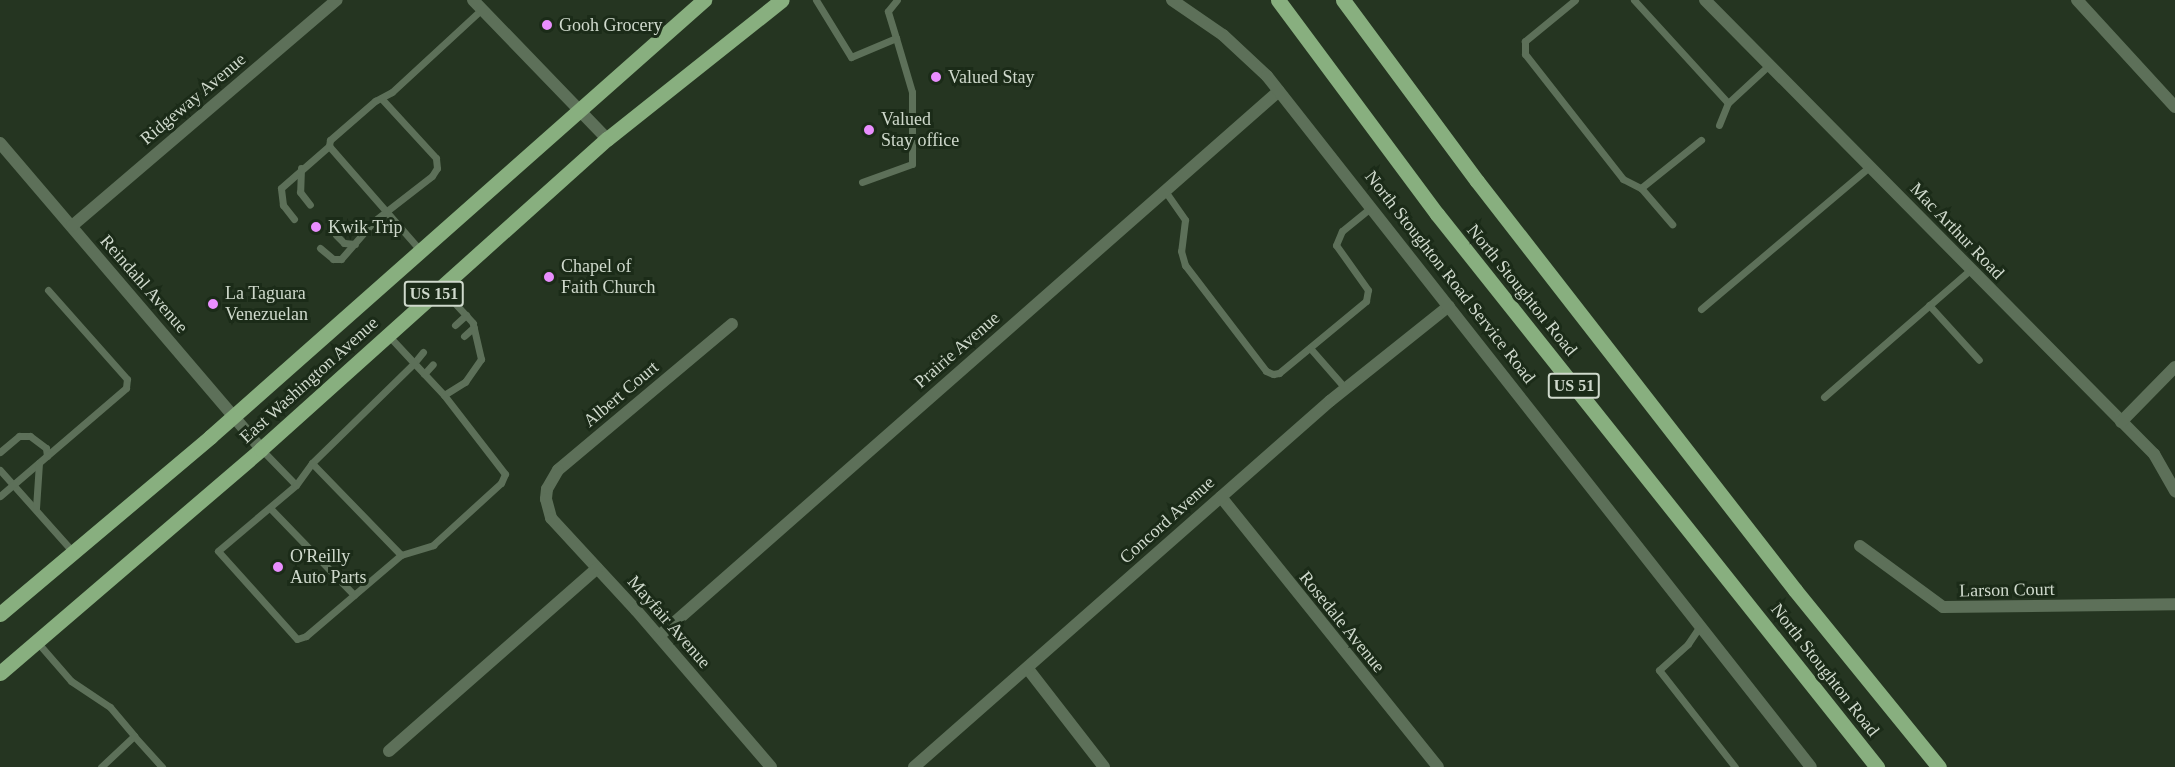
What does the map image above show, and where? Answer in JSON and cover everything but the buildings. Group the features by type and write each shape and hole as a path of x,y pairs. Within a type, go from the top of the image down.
{"main road":[{"name":"East Washington Avenue","path":"0,614 235,414 704,0"},
{"name":"East Washington Avenue","path":"0,673 38,643 261,449 607,139 782,0"},
{"name":"North Stoughton Road","path":"1278,0 1437,214 1877,767"},
{"name":"North Stoughton Road","path":"1343,0 1477,181 1796,590 1939,767"}],"street":[{"name":"Ridgeway Avenue","path":"72,226 337,0"},
{"name":"North Stoughton Road Service Road","path":"1172,0 1223,35 1279,91 1811,767"},
{"name":"Mac Arthur Road","path":"1705,0 2154,454 2175,491"},
{"path":"2077,0 2175,107"},
{"path":"477,5 607,139"},
{"name":"Prairie Avenue","path":"659,636 1279,91"},
{"name":"Reindahl Avenue","path":"0,143 235,414 261,449"},
{"name":"Concord Avenue","path":"914,767 1345,388 1449,306"},
{"name":"Albert Court","path":"546,499 547,489 558,471 732,324"},
{"path":"2121,422 2175,368"},
{"name":"Rosedale Avenue","path":"1221,497 1438,767"},
{"name":"Mayfair Avenue","path":"546,499 550,518 659,636 771,767"},
{"name":"Larson Court","path":"1860,546 1943,608 2175,604"},
{"path":"389,751 597,568"},
{"path":"1028,669 1104,767"}],"lane":[{"path":"816,0 851,57 896,38"},
{"path":"862,182 912,164 912,92 888,11 897,0"},
{"path":"1575,0 1525,41 1525,54 1623,179 1641,188 1672,225"},
{"path":"1634,0 1728,103"},
{"path":"294,219 283,205 281,188 301,168 329,146 330,140 381,98 477,5"},
{"path":"1719,125 1728,103 1769,65"},
{"path":"320,248 333,259 341,259 386,211 432,176 437,168 436,158 381,98"},
{"path":"1641,188 1701,140"},
{"path":"329,146 420,251"},
{"path":"1701,309 1869,167"},
{"path":"301,168 300,192 310,206"},
{"path":"1165,191 1185,220 1181,251 1185,265 1266,371 1280,373 1369,296 1336,246 1342,231 1372,207"},
{"path":"336,235 344,243 355,244"},
{"path":"1824,397 1970,270"},
{"path":"441,288 474,327 481,358 465,382 444,395"},
{"path":"0,496 126,388 127,379 48,290"},
{"path":"1929,305 1979,360"},
{"path":"455,325 466,315"},
{"path":"464,336 474,327"},
{"path":"389,335 414,363 424,374 444,395 506,474 501,483 433,545 401,555 306,636 297,639 218,551 296,485 312,463 414,363 423,352"},
{"path":"1310,348 1345,388"},
{"path":"424,374 433,364"},
{"path":"0,452 19,436 30,436 46,448 47,456"},
{"path":"261,449 296,485"},
{"path":"36,508 39,462"},
{"path":"312,463 401,555"},
{"path":"0,470 73,552"},
{"path":"270,508 354,595"},
{"path":"1700,626 1688,644 1659,670 1735,767"},
{"path":"38,643 71,681 110,707 162,767"},
{"path":"101,767 134,736"}],"place":[{"name":"Gooh Grocery","path":"547,25"},
{"name":"Valued Stay","path":"936,77"},
{"name":"Valued Stay office","path":"869,130"},
{"name":"Kwik Trip","path":"316,227"},
{"name":"Chapel of Faith Church","path":"549,277"},
{"name":"La Taguara Venezuelan","path":"213,304"},
{"name":"O'Reilly Auto Parts","path":"278,567"}]}
